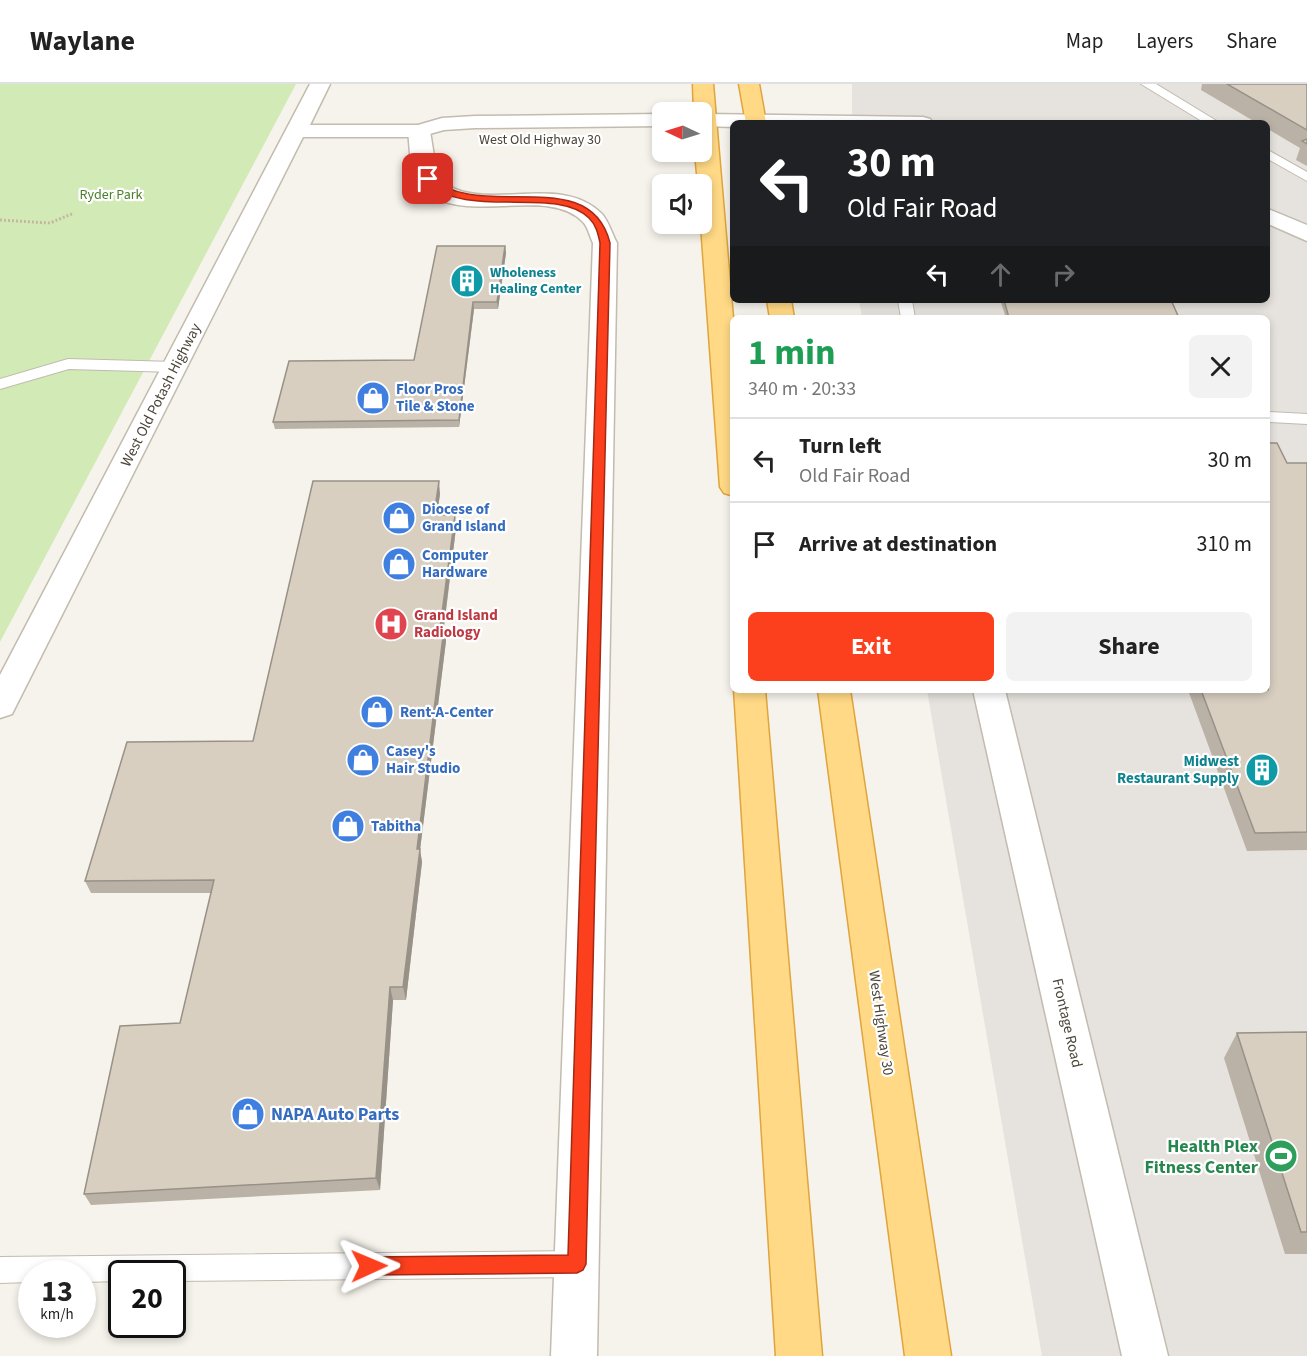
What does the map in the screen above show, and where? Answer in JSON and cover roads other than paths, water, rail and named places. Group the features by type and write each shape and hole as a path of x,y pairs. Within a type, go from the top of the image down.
{"highway":[{"path":"703,84 703,102"},
{"path":"750,84 756,120"},
{"path":"706,162 730,441"},
{"path":"749,693 799,1356"},
{"name":"West Highway 30","path":"834,693 928,1356"}],"street":[{"name":"West Old Potash Highway","path":"0,706 320,84"},
{"name":"West Old Highway 30","path":"296,131 419,130 459,123 652,120"},
{"path":"712,128 730,125"},
{"name":"West Old Highway 30","path":"419,130 444,138 480,140 652,140"},
{"path":"419,130 425,170 428,179 437,187 467,198 545,201 576,206 592,215 601,227 605,243 574,1356"},
{"path":"712,133 730,139"},
{"path":"1270,217 1307,234"},
{"name":"Frontage Road","path":"990,693 1145,1356"}],"lane":[{"path":"1147,84 1209,120"},
{"path":"1270,155 1307,177"},
{"path":"0,384 68,364 176,367"},
{"path":"1270,417 1307,418"},
{"path":"0,1270 577,1264"}],"place":[{"name":"Wholeness Healing Center","path":"467,281"},
{"name":"Floor Pros Tile & Stone","path":"373,398"},
{"name":"Diocese of Grand Island","path":"399,518"},
{"name":"Computer Hardware","path":"399,564"},
{"name":"Grand Island Radiology","path":"391,624"},
{"name":"Rent-A-Center","path":"377,712"},
{"name":"Casey's Hair Studio","path":"363,760"},
{"name":"Midwest Restaurant Supply","path":"1262,770"},
{"name":"Tabitha","path":"348,826"},
{"name":"NAPA Auto Parts","path":"248,1114"},
{"name":"Health Plex Fitness Center","path":"1281,1156"}],"park label":[{"name":"Ryder Park","path":"111,195"}]}
